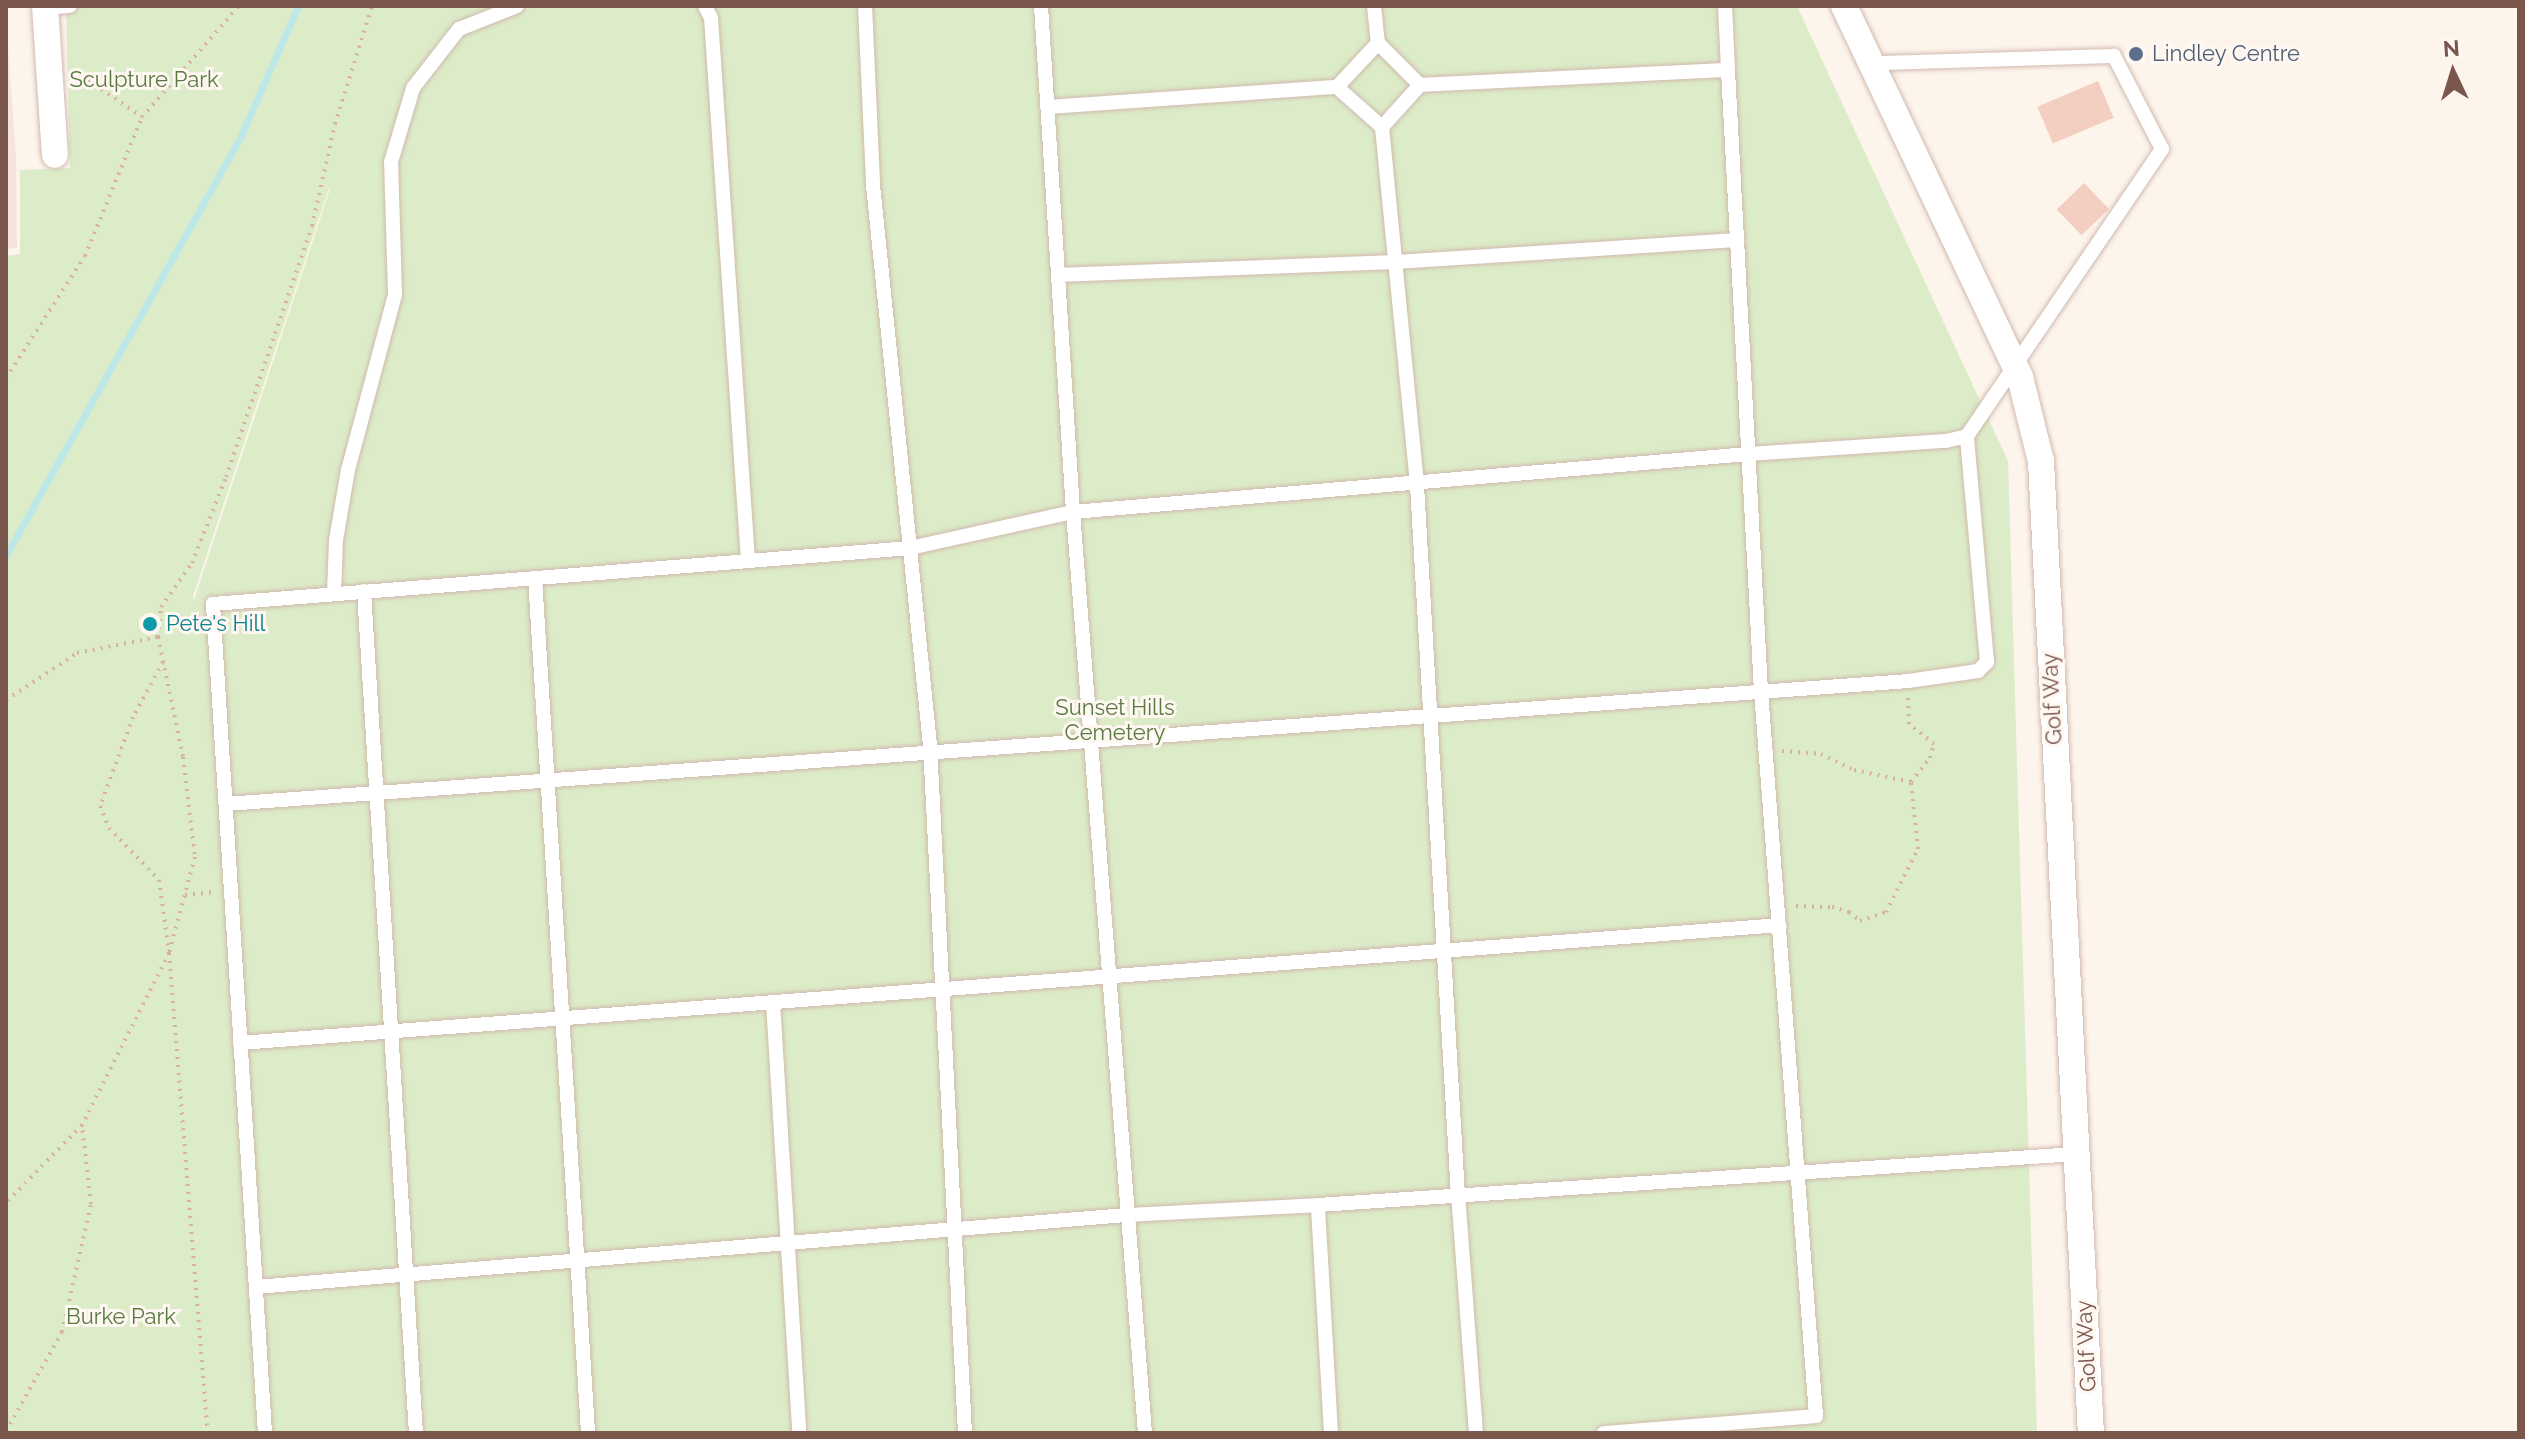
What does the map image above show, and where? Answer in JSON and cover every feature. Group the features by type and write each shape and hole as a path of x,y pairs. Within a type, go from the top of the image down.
{"street":[{"name":"Golf Way","path":"1844,6 2016,368 2041,461 2091,1433"},
{"path":"53,7 48,52 55,155"}],"lane":[{"path":"334,594 336,540 348,470 395,294 391,162 413,88 459,29 517,6"},
{"path":"705,6 711,18 748,561"},
{"path":"865,6 873,185 930,752 965,1433"},
{"path":"1041,6 1073,512 1145,1433"},
{"path":"1374,6 1378,43 1420,85"},
{"path":"1604,1433 1816,1416 1761,691 1725,6"},
{"path":"1048,107 1337,87 1378,43"},
{"path":"265,1433 213,604 910,548 1073,512 1748,454 1946,441 1967,436 2162,149 2114,56 1872,63"},
{"path":"1382,127 1420,85 1728,70"},
{"path":"1337,87 1382,127 1417,484 1458,1196 1476,1433"},
{"path":"1058,275 1395,262 1737,240"},
{"path":"226,804 1908,681 1978,671 1987,662 1967,436"},
{"path":"535,578 588,1433"},
{"path":"364,591 416,1433"},
{"path":"240,1043 1779,925"},
{"path":"773,1002 799,1433"},
{"path":"256,1287 1127,1215 2075,1154"},
{"path":"1318,1205 1331,1433"}],"path":[{"path":"6,378 85,256 142,117 239,6"},
{"path":"6,1203 82,1125 169,953 195,857 183,757 158,637 161,607 192,563 226,477 312,226 335,124 372,6"},
{"path":"48,52 142,117"},
{"path":"6,700 77,653 158,637"},
{"path":"163,662 133,717 100,806 109,828 159,880 169,953 208,1433"},
{"path":"1778,907 1832,907 1849,912 1860,921 1886,912 1918,849 1919,836 1912,822 1911,782 1930,758 1934,744 1909,724 1908,681"},
{"path":"1765,750 1821,754 1854,770 1911,782"},
{"path":"185,895 231,892"},
{"path":"6,1431 62,1332 91,1204 82,1125"}],"shaded area":[{"path":"6,18 16,159 17,248 6,249"}],"green space":[{"name":"Sunset Hills Cemetery","path":"66,6 1797,6 2008,461 2037,1433 6,1433 6,256 20,254 20,170 70,168","holes":["330,189 194,600 193,596"]}],"building":[{"path":"2098,81 2114,118 2053,144 2037,107"},
{"path":"2084,183 2109,209 2082,235 2057,209"}],"waterway":[{"path":"6,555 239,140 298,6"}],"place":[{"name":"Lindley Centre","path":"2136,54"},
{"name":"Pete's Hill","path":"150,624"}],"park label":[{"name":"Sculpture Park","path":"144,80"},
{"name":"Burke Park","path":"121,1317"}]}
